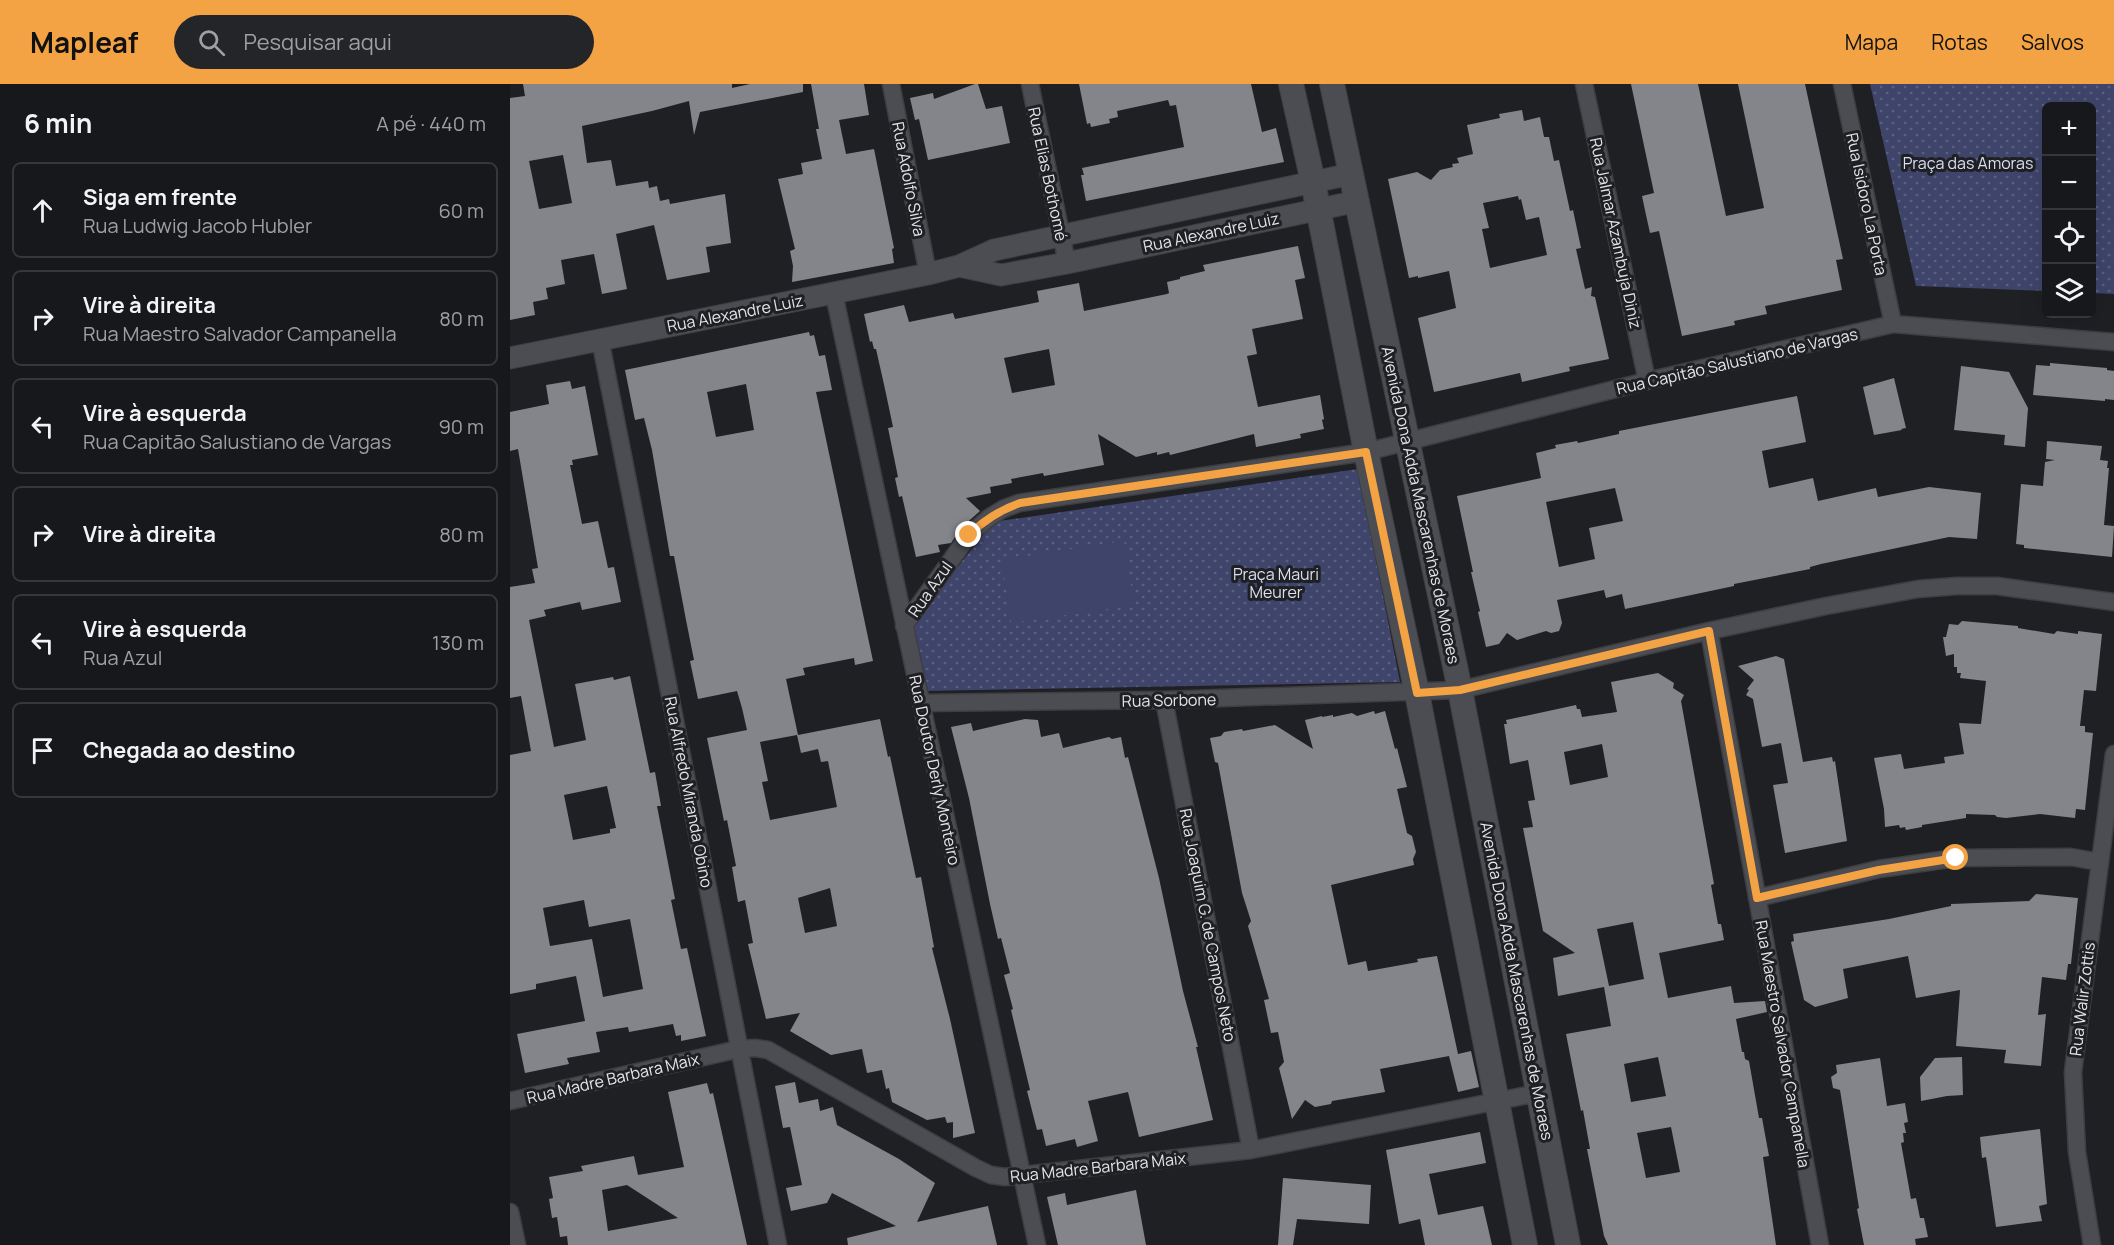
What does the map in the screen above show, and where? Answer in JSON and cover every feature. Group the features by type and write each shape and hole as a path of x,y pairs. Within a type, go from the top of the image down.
{"main road":[{"path":"1291,84 1417,693 1525,1245"},
{"name":"Avenida Dona Adda Mascarenhas de Moraes","path":"1332,84 1460,690 1568,1245"}],"street":[{"name":"Rua Adolfo Silva","path":"891,84 928,274"},
{"name":"Rua Elias Bothomé","path":"1030,84 1067,263"},
{"name":"Rua Jalmar Azambuja Diniz","path":"1584,84 1647,381"},
{"name":"Rua Isidoro La Porta","path":"1842,84 1893,324"},
{"name":"Rua Alexandre Luiz","path":"510,358 928,274 959,266 994,250 1351,174"},
{"name":"Rua Alexandre Luiz","path":"959,266 1001,275 1358,201"},
{"name":"Rua Doutor Derly Monteiro","path":"834,294 1037,1245"},
{"name":"Rua Capitão Salustiano de Vargas","path":"1366,452 1647,381 1893,324 2114,342"},
{"name":"Rua Alfredo Miranda Obino","path":"600,339 778,1245"},
{"name":"Rua Azul","path":"904,626 969,535 979,525 1003,509 1020,503 1366,452"},
{"path":"1417,693 1460,690 1709,631 1917,589 1997,586 2114,602"},
{"name":"Rua Maestro Salvador Campanella","path":"1709,631 1820,1245"},
{"name":"Rua Sorbone","path":"921,703 1164,700 1417,693"},
{"name":"Rua Joaquim G. de Campos Neto","path":"1164,700 1251,1150"},
{"name":"Rua Walir Zottis","path":"2092,1245 2077,1152 2073,1072 2114,754"},
{"path":"1757,898 1879,870 1956,858 2071,857 2099,862"},
{"name":"Rua Madre Barbara Maix","path":"510,1101 739,1049 768,1050 976,1168 991,1175 1022,1177 1251,1150 1538,1093"},
{"path":"510,1212 517,1245"}],"green space":[{"name":"Praça das Amoras","path":"1870,84 2114,84 2114,294 2096,293 2096,102 2042,102 2042,291 1916,286"},
{"name":"Praça Mauri Meurer","path":"1358,469 1400,682 923,691 909,629 993,522"},
{"path":"1124,541 1134,605 1011,623 1002,560"}],"building":[{"path":"523,84 732,84 732,88 750,84 803,84 803,92 700,112 694,135 689,101 582,126 587,163 611,160 616,186 648,181 649,188 657,186 660,201 669,199 670,204 725,194 731,243 706,247 710,272 667,280 654,225 616,234 627,289 602,294 594,254 561,260 565,284 546,288 548,299 533,302 535,315 510,320 510,98 525,96","holes":["563,155 572,203 539,209 529,161"]},
{"path":"811,84 864,84 869,115 839,120 846,154 874,149 894,248 892,249 894,263 792,282 793,266 790,251 795,249 778,179 803,174 801,163 822,159"},
{"path":"978,84 986,109 1002,106 1010,143 928,160 919,119 915,120 910,98 933,93 934,99"},
{"path":"1079,84 1251,84 1262,132 1276,128 1284,162 1086,201 1081,175 1084,175 1082,168 1184,147 1176,105 1170,106 1168,100 1117,111 1118,117 1109,119 1110,123 1091,127 1090,123 1087,124"},
{"path":"1631,84 1698,84 1726,216 1764,208 1738,84 1805,84 1843,259 1836,260 1842,290 1765,306 1767,314 1734,321 1735,325 1682,336 1659,231 1650,233 1642,196 1654,193"},
{"path":"1522,110 1524,121 1540,117 1544,137 1549,137 1554,161 1559,160 1570,211 1573,210 1581,248 1576,249 1585,289 1592,287 1591,296 1595,297 1609,359 1569,367 1570,371 1522,382 1520,373 1434,392 1418,318 1456,308 1449,271 1409,278 1388,179 1417,172 1431,180 1440,170 1459,163 1457,158 1473,154 1467,125 1500,118 1499,114","holes":["1518,196 1519,200 1521,199 1526,220 1539,217 1547,255 1490,268 1482,229 1489,228 1483,203"]},
{"path":"1298,246 1305,278 1295,280 1303,319 1252,329 1257,354 1247,356 1258,407 1320,395 1324,429 1300,434 1301,438 1256,447 1254,434 1170,455 1169,452 1157,455 1157,452 1136,457 1098,434 1104,465 1044,476 1043,473 1011,479 1012,483 990,487 991,493 966,498 980,511 962,527 951,543 938,545 940,552 916,557 902,496 899,497 895,478 898,477 888,428 893,427 885,389 876,349 872,341 870,342 864,314 904,305 909,322 953,313 955,319 1039,302 1037,291 1079,283 1084,311 1167,294 1169,293 1167,282 1205,271 1203,265","holes":["1049,349 1055,385 1012,393 1004,358"]},
{"path":"809,332 810,336 814,335 819,356 825,355 832,390 816,392 873,661 855,665 854,658 803,668 805,675 786,679 798,735 880,719 916,878 921,877 934,947 932,948 975,1133 953,1138 953,1122 947,1123 945,1117 927,1120 892,1102 889,1088 886,1089 882,1070 867,1073 862,1049 831,1055 790,1031 800,1013 766,1019 748,944 753,943 745,900 738,902 732,867 736,866 707,738 747,730 737,691 698,699 690,661 694,660 674,556 670,556 652,450 644,418 635,420 625,370","holes":["746,384 754,430 716,437 707,392","797,735 801,753 818,749 821,762 828,761 837,807 770,820 762,782 768,781 760,742","830,888 837,926 805,933 798,898"]},
{"path":"2050,363 2107,368 2107,370 2114,371 2114,400 2033,395 2036,365 2050,366"},
{"path":"1961,366 2009,372 2028,408 2025,447 2004,445 2005,435 1954,430"},
{"path":"1894,378 1906,428 1874,435 1863,387"},
{"path":"570,381 572,389 585,386 598,455 572,460 573,465 570,465 582,524 598,521 608,568 614,567 621,602 582,610 580,602 544,610 546,616 529,620 554,747 586,740 575,684 630,676 650,773 655,772 661,806 657,806 675,899 671,900 681,949 687,948 706,1036 681,1041 681,1035 676,1036 673,1024 629,1032 628,1027 596,1032 600,1052 567,1058 569,1064 525,1073 517,1034 585,1021 576,976 536,984 536,989 510,994 510,755 531,751 521,696 510,698 510,587 535,583 532,569 538,568 518,449 510,451 510,412 549,404 546,385","holes":["607,786 616,828 610,829 610,833 573,840 564,795","584,900 589,927 630,919 643,989 603,997 592,939 550,946 543,908"]},
{"path":"1797,396 1806,442 1762,451 1769,488 1813,478 1818,501 1876,488 1878,497 1929,487 1981,493 1977,539 1949,537 1625,609 1622,594 1606,598 1604,590 1557,600 1562,623 1559,631 1551,633 1546,631 1517,640 1507,633 1499,644 1486,647 1457,496 1541,478 1536,453 1556,448 1555,445 1577,441 1578,443 1619,434 1619,431","holes":["1615,488 1623,521 1589,528 1595,559 1559,567 1546,502"]},
{"path":"2047,441 2102,446 2100,460 2108,461 2107,468 2109,468 2104,525 2114,526 2112,557 2024,548 2024,545 2016,544 2021,484 2043,486 2045,462 2055,460 2046,459"},
{"path":"1962,621 2018,626 2018,628 2054,634 2057,631 2078,634 2078,631 2102,634 2096,691 2084,690 2080,726 2085,726 2085,732 2093,733 2085,810 2076,809 2075,818 2040,814 2006,818 1995,815 1966,814 1966,818 1906,830 1905,827 1900,828 1899,825 1885,827 1884,809 1874,758 1901,754 1904,769 1945,763 1944,757 1964,754 1959,723 1981,724 1986,681 1960,678 1961,673 1957,673 1957,667 1954,667 1954,654 1946,656 1943,637 1946,637 1949,624 1958,625"},
{"path":"1776,656 1784,659 1803,762 1832,757 1833,762 1835,761 1847,841 1785,853 1773,785 1788,783 1781,743 1762,747 1753,699 1746,695 1749,690 1747,689 1754,680 1738,666"},
{"path":"1658,673 1674,683 1673,688 1684,695 1681,701 1714,884 1711,885 1718,924 1721,924 1724,940 1659,953 1668,998 1731,986 1734,1003 1765,1001 1767,1012 1736,1019 1742,1052 1744,1052 1745,1059 1749,1061 1759,1118 1762,1118 1769,1156 1763,1157 1776,1245 1608,1245 1604,1236 1587,1149 1590,1149 1583,1110 1581,1111 1566,1034 1611,1026 1604,987 1609,986 1558,996 1553,958 1575,953 1543,931 1523,828 1533,827 1528,801 1535,800 1528,760 1510,764 1504,724 1507,724 1506,720 1576,705 1582,717 1617,712 1611,682","holes":["1602,744 1608,777 1570,785 1564,752","1633,922 1644,979 1609,986 1597,929","1658,1057 1666,1096 1631,1102 1624,1064","1671,1127 1680,1172 1646,1178 1637,1133"]},
{"path":"1374,711 1375,714 1385,711 1395,749 1397,748 1407,787 1397,789 1407,833 1412,836 1416,852 1413,859 1414,865 1331,885 1348,965 1366,961 1368,971 1418,962 1417,959 1437,956 1458,1054 1471,1051 1479,1087 1458,1092 1449,1056 1380,1069 1385,1092 1332,1101 1331,1104 1315,1107 1305,1100 1292,1119 1279,1068 1284,1062 1278,1032 1271,1033 1264,1000 1269,999 1248,926 1251,921 1242,893 1218,763 1215,762 1210,738 1221,736 1224,732 1275,725 1313,749 1305,720 1352,713 1357,716"},
{"path":"1025,719 1038,720 1041,737 1059,733 1063,748 1109,737 1112,739 1121,737 1159,878 1213,1120 1139,1137 1128,1092 1088,1101 1098,1141 1077,1147 1075,1139 1046,1146 1042,1129 1037,1130 1004,975 1010,973 1001,938 998,939 969,798 951,727 971,723 973,731"},
{"path":"2036,894 2078,898 2071,964 2068,964 2066,980 2042,977 2038,1015 2046,1014 2041,1066 2004,1063 2006,1050 1956,1046 1960,990 1916,998 1908,956 1843,969 1848,998 1815,1007 1804,1000 1791,942 1794,941 1793,934 1889,919 1951,906 1951,904 2029,901"},
{"path":"1962,1057 1963,1095 1921,1101 1920,1077 1935,1058"},
{"path":"1880,1058 1887,1106 1905,1103 1908,1122 1904,1123 1906,1133 1903,1133 1904,1142 1901,1143 1911,1199 1916,1198 1920,1218 1924,1218 1928,1237 1915,1239 1916,1245 1864,1245 1840,1090 1833,1088 1831,1077 1837,1073 1836,1065"},
{"path":"795,1082 799,1103 818,1099 820,1111 833,1107 837,1125 899,1159 935,1183 917,1222 988,1206 997,1245 848,1245 847,1238 896,1226 832,1193 827,1203 791,1211 786,1188 802,1185 790,1127 783,1128 775,1086"},
{"path":"707,1083 710,1094 713,1093 747,1245 568,1245 567,1236 560,1237 557,1217 552,1218 549,1199 553,1198 549,1177 583,1171 581,1166 634,1156 638,1175 684,1167 668,1092","holes":["627,1185 678,1218 608,1231 602,1190"]},
{"path":"2040,1129 2047,1204 2039,1206 2042,1221 1996,1227 1986,1157 1982,1158 1980,1137"},
{"path":"1480,1132 1486,1163 1429,1174 1438,1215 1483,1206 1492,1245 1425,1245 1420,1219 1399,1224 1386,1150"},
{"path":"1283,1178 1371,1185 1369,1224 1297,1219 1293,1245 1278,1245"},
{"path":"1136,1190 1146,1245 1058,1245 1047,1197 1065,1193 1067,1205"}],"route":[{"path":"969,535 979,525 1003,509 1020,503 1366,452 1417,693 1460,690 1709,631 1757,898 1918,862 1956,858"}]}
